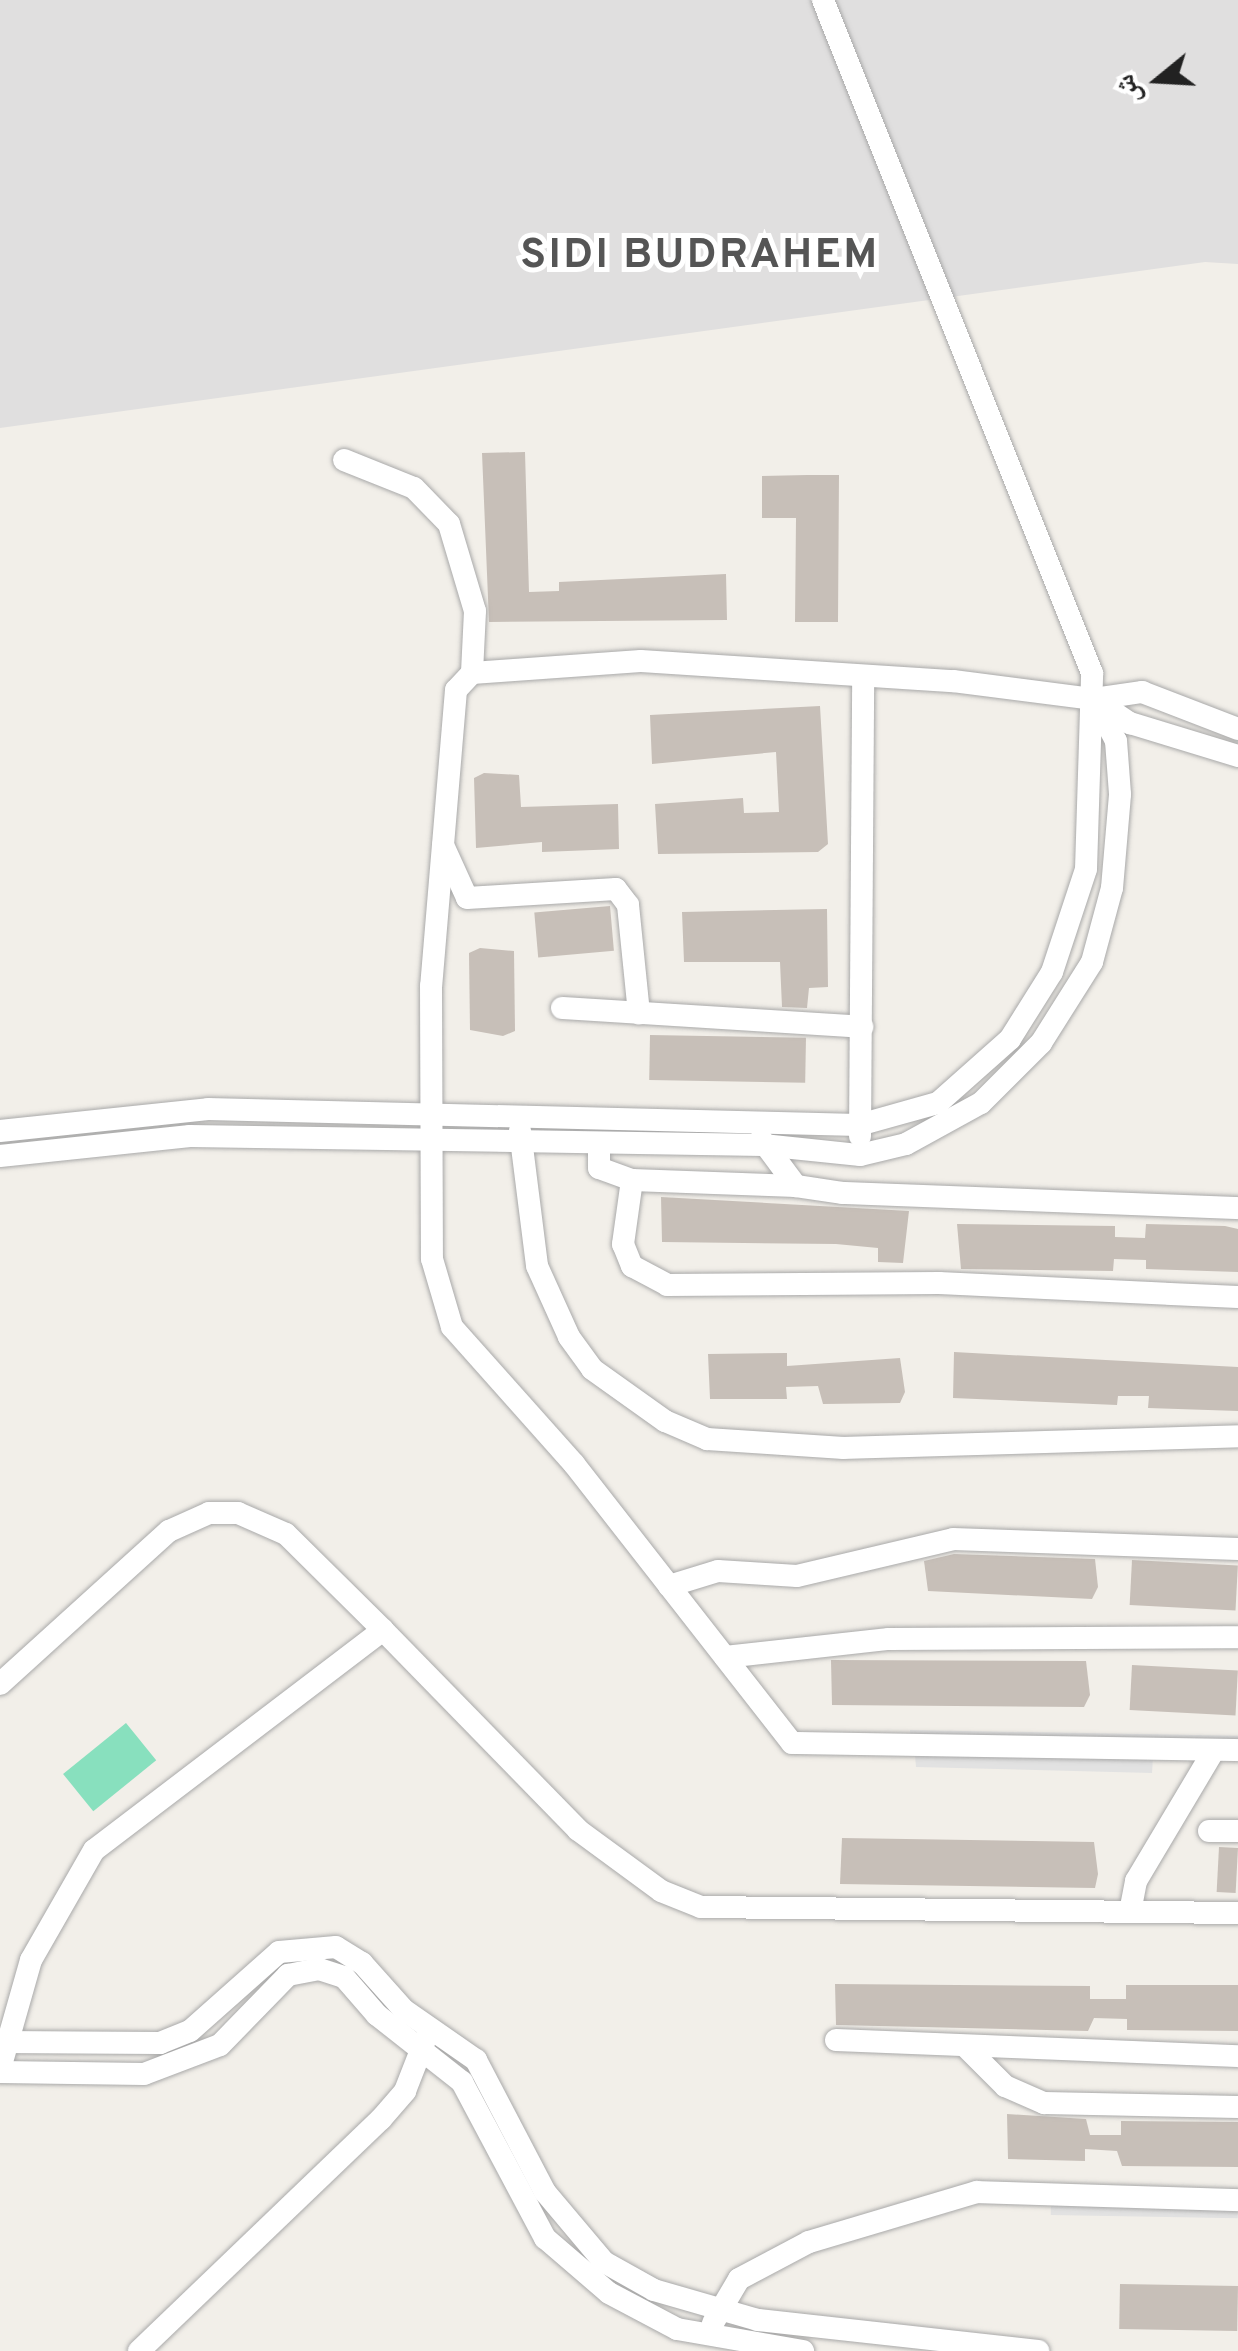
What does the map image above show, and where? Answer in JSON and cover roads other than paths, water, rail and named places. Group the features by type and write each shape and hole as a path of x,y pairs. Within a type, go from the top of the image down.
{"street":[{"path":"0,1131 208,1110 430,1130 520,1145 599,1146 860,1125 938,1103 1010,1038 1052,972 1086,870 1092,673 963,335 895,193 822,0"},
{"path":"344,460 414,488 448,524 475,610 472,673 456,690 441,841 430,1130 432,1259 452,1328 669,1586 792,1743 1238,1750"},
{"path":"472,673 641,661 1094,699 1142,692 1238,729"},
{"path":"860,1155 864,678"},
{"path":"1094,699 1130,724 1238,756"},
{"path":"0,1156 190,1136 430,1130 520,1120 759,1134 860,1155 906,1144 981,1103 1040,1043 1092,962 1112,888 1120,794 1116,740 1094,699"},
{"path":"441,841 466,898 616,889 628,905 638,1013"},
{"path":"562,1008 862,1027"},
{"path":"520,1120 537,1266 568,1337 592,1369 665,1421 707,1439 844,1448 1238,1436"},
{"path":"759,1134 796,1186"},
{"path":"599,1146 599,1168 632,1180 1238,1208"},
{"path":"632,1180 623,1244 632,1266 667,1286 939,1284 1238,1297"},
{"path":"0,1684 169,1531 209,1513 238,1513 286,1534 578,1830 661,1891 701,1906 1238,1913"},
{"path":"669,1586 718,1572 797,1576 953,1539 1238,1549"},
{"path":"384,1630 94,1850 30,1960 1,2041 0,2071 144,2074 220,2045 264,1992 288,1975 319,1968 344,1977 462,2082 544,2238 609,2293 708,2336 803,2351"},
{"path":"725,1657 889,1638 1238,1637"},
{"path":"1130,1912 1143,1866 1214,1750"},
{"path":"1209,1831 1238,1831"},
{"path":"1,2041 160,2043 190,2032 279,1952 336,1947 362,1963 493,2082 545,2192 604,2262 654,2290 719,2310 1038,2351"},
{"path":"139,2351 381,2120 405,2091 429,2025"},
{"path":"836,2040 1238,2056"},
{"path":"965,2046 1005,2086 1044,2103 1238,2107"},
{"path":"708,2336 739,2279 809,2242 976,2192 1238,2200"}],"district":[{"name":"SIDI BUDRAHEM","path":"700,257"}]}
